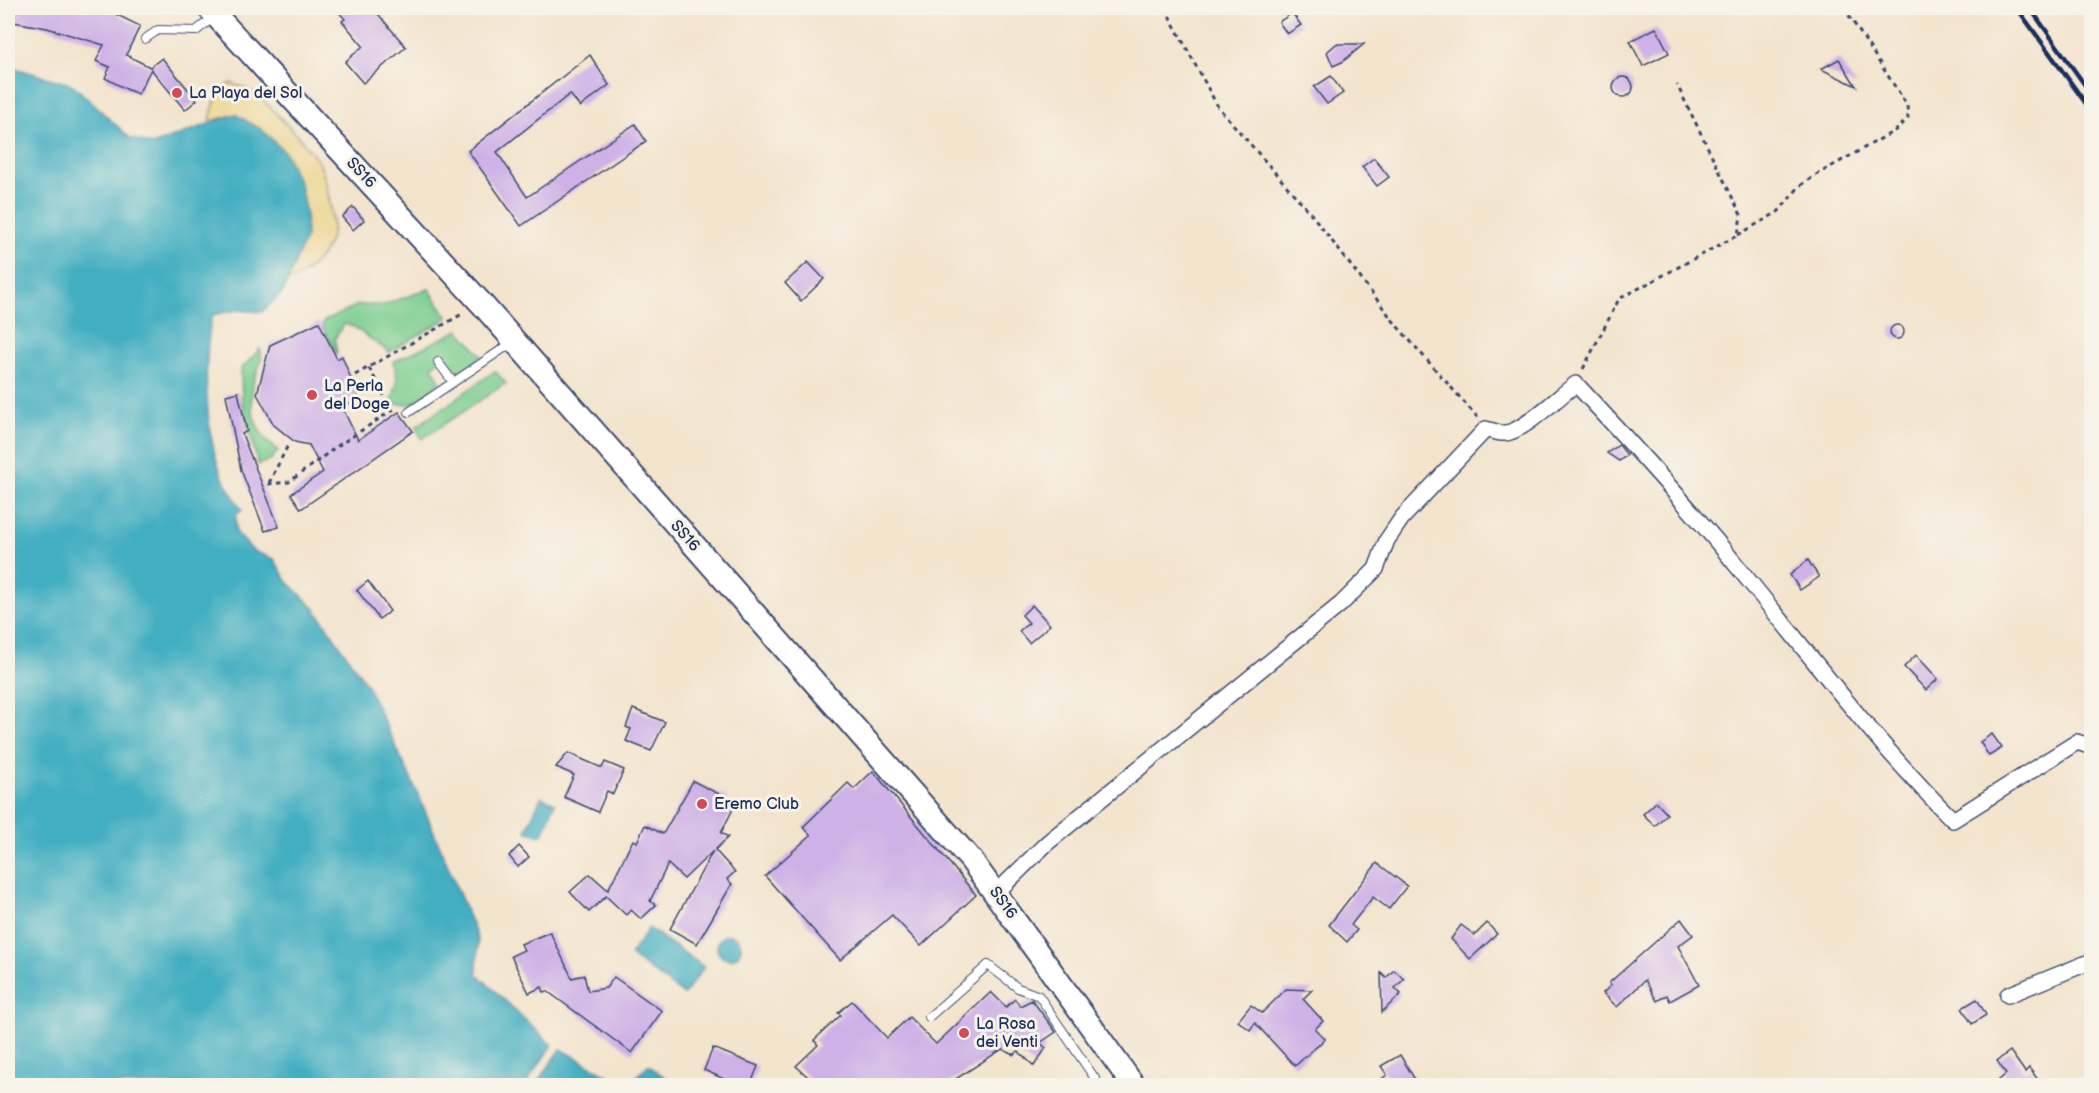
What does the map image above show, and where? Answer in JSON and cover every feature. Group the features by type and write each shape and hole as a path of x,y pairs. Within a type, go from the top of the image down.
{"main road":[{"name":"SS16","path":"213,11 515,341 971,860 1134,1086"}],"street":[{"path":"996,893 1047,843 1341,604 1376,569 1387,540 1402,518 1486,429 1505,434 1527,424 1553,400 1576,384 1657,471 1918,786 1953,820 2077,742 2091,747"},
{"path":"2008,995 2091,961"}],"lane":[{"path":"145,39 158,30 196,31 213,11"},
{"path":"409,412 515,341"},
{"path":"438,362 453,382"},
{"path":"929,1017 988,965 1018,988 1039,996 1100,1086"}],"path":[{"path":"1165,8 1218,107 1312,215 1398,327 1486,429"},
{"path":"1576,384 1619,299 1778,212 1800,186 1815,175 1898,129 1908,118 1907,105 1844,8"},
{"path":"1677,85 1741,215 1738,235"},
{"path":"355,375 481,303"},
{"path":"369,368 392,410"},
{"path":"288,445 268,484 289,482 392,410 404,407 409,412"}],"green space":[{"path":"429,289 448,318 389,352 354,327 344,324 335,338 337,355 322,325 324,321 358,305 383,305"},
{"path":"459,330 482,356 459,372 444,356 432,367 441,382 412,404 393,404 391,401 397,382 393,362"},
{"path":"260,349 261,361 252,390 252,410 258,428 270,444 278,450 272,459 258,465 242,401 241,369"},
{"path":"495,371 506,383 422,439 416,427"}],"sand":[{"path":"231,83 263,100 276,113 317,159 325,180 330,201 331,237 314,264 302,274 288,281 295,261 236,114 210,121 219,94"}],"water":[{"path":"8,66 73,85 130,138 152,145 235,114 261,129 285,152 300,184 306,214 306,236 283,292 262,312 237,310 212,315 207,353 207,397 212,441 225,482 242,510 236,515 236,532 253,551 274,559 287,581 315,609 367,685 419,796 478,939 477,974 552,1045 525,1085 8,1085"},
{"path":"541,797 555,803 543,834 540,836 526,831"},
{"path":"649,928 704,967 684,995 630,955"},
{"path":"729,935 734,936 740,942 740,952 734,958 729,959 724,958 718,952 717,947 718,942 724,936"},
{"path":"561,1049 614,1079 630,1083 648,1065 676,1085 535,1085"}],"building":[{"path":"8,8 111,8 109,11 140,26 126,55 150,67 162,58 197,100 185,110 151,69 138,94 128,90 105,78 110,67 96,61 104,45 47,28 8,21"},
{"path":"335,8 373,8 406,47 363,83 345,62 363,46 342,21 345,19"},
{"path":"1292,13 1301,25 1287,34 1279,22"},
{"path":"1656,28 1669,53 1643,66 1630,41"},
{"path":"1336,44 1364,44 1342,62 1333,66 1327,52"},
{"path":"590,55 609,85 580,107 570,94 497,152 527,197 635,124 646,141 521,226 468,151"},
{"path":"1839,59 1856,86 1821,69"},
{"path":"1331,76 1343,93 1327,104 1314,87"},
{"path":"1623,77 1630,80 1633,87 1630,94 1623,97 1616,94 1613,87 1616,80"},
{"path":"1374,158 1389,177 1377,186 1362,167"},
{"path":"353,207 364,220 353,230 342,217"},
{"path":"808,262 824,279 801,301 785,283"},
{"path":"319,322 337,359 342,356 359,399 342,407 358,440 399,412 413,431 301,509 291,494 323,472 309,445 295,442 274,425 257,394 270,345"},
{"path":"1894,325 1900,325 1904,332 1900,339 1894,339 1890,335 1890,329"},
{"path":"238,392 247,431 242,434 279,527 265,531 241,470 226,395"},
{"path":"1619,445 1627,455 1619,461 1607,453"},
{"path":"1808,560 1819,577 1800,590 1790,575"},
{"path":"368,581 390,611 379,619 357,590"},
{"path":"1032,605 1050,625 1029,643 1019,631 1029,623 1022,615"},
{"path":"1916,655 1938,679 1926,690 1904,667"},
{"path":"633,709 665,722 651,751 626,741 631,729 626,727"},
{"path":"1992,734 2002,748 1989,756 1980,742"},
{"path":"568,753 602,768 605,762 624,770 613,794 607,791 598,812 564,797 574,775 556,767"},
{"path":"873,771 976,895 921,946 892,915 840,960 765,876 811,835 803,827 848,783 854,789"},
{"path":"693,781 727,798 724,804 733,809 721,833 728,837 715,850 735,872 727,879 732,884 697,944 670,929 713,851 684,879 668,864 650,901 656,905 641,919 631,910 626,915 606,896 589,912 570,892 590,874 608,890 633,840 637,842 645,825 663,834"},
{"path":"1656,802 1667,814 1655,826 1643,814"},
{"path":"519,846 529,857 518,867 509,856"},
{"path":"1377,863 1407,886 1389,909 1373,897 1351,925 1357,930 1347,942 1329,925"},
{"path":"1681,919 1693,935 1678,946 1699,985 1670,1001 1667,995 1657,1001 1645,980 1617,1007 1603,993 1611,985 1609,983"},
{"path":"1487,923 1497,934 1470,959 1451,939 1461,925 1475,935"},
{"path":"550,932 572,978 584,975 588,991 606,988 614,977 662,1011 632,1053 547,991 544,992 542,987 529,993 511,956 524,950 521,944"},
{"path":"1394,970 1404,979 1395,988 1401,994 1382,1012 1381,973 1386,978"},
{"path":"1286,989 1312,990 1303,999 1323,1021 1315,1029 1325,1039 1295,1066 1255,1023 1250,1030 1238,1021 1251,1005 1262,1013"},
{"path":"991,992 1006,1007 1015,999 1020,1006 1032,1000 1056,1032 1040,1043 1046,1048 1034,1066 1018,1051 1014,1055 1002,1049 945,1086 818,1086 796,1066 818,1045 814,1040 841,1015 838,1013 852,1001 887,1038 909,1017 936,1044"},
{"path":"1977,999 1986,1015 1972,1024 1962,1008"},
{"path":"713,1048 758,1066 750,1086 740,1086 704,1070"},
{"path":"2010,1051 2025,1072 2029,1068 2043,1086 1992,1086 2006,1074 1997,1061"},
{"path":"1400,1055 1419,1086 1371,1086 1387,1075 1381,1066"}],"railway":[{"path":"2017,8 2092,112"},
{"path":"2030,8 2092,95"}],"place":[{"name":"La Playa del Sol","path":"177,93"},
{"name":"La Perla del Doge","path":"312,395"},
{"name":"Eremo Club","path":"702,804"},
{"name":"La Rosa dei Venti","path":"964,1033"}]}
